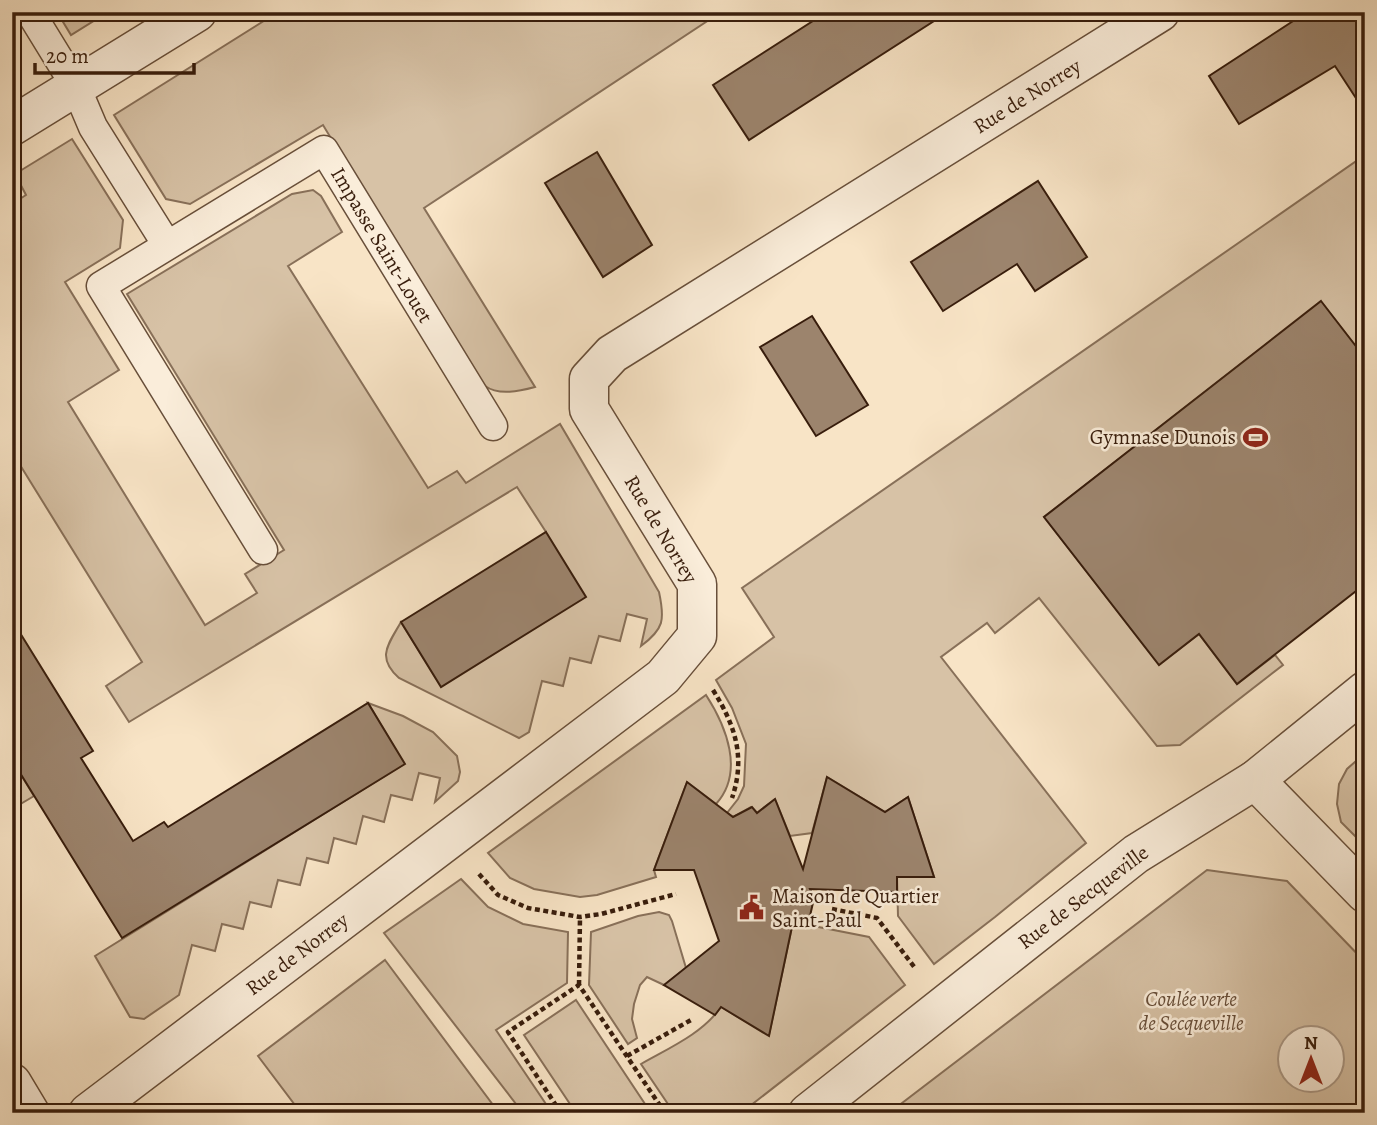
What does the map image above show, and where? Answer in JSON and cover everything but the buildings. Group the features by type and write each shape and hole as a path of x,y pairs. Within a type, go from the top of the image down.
{"street":[{"path":"12,127 197,12"},
{"name":"Rue de Norrey","path":"88,1113 663,677 697,635 697,584 589,409 589,379 612,354 1160,12"},
{"name":"Rue de Secqueville","path":"808,1113 1136,854 1255,780 1365,691"},
{"path":"1255,780 1365,893"},
{"path":"12,1083 30,1113"}],"lane":[{"path":"30,12 76,87 93,127 167,245"},
{"name":"Impasse Saint-Louet","path":"263,550 101,286 324,150 493,426"}],"path":[{"path":"706,680 726,710 738,745 737,785 732,798"},
{"path":"475,869 498,895 528,908 580,917 676,894"},
{"path":"832,909 877,919 917,971"},
{"path":"580,917 579,985 665,1113"},
{"path":"561,1113 508,1032 579,985"},
{"path":"627,1056 691,1020"},
{"path":"1356,1113 1365,1109"}],"green space":[{"path":"57,12 108,12 71,35"},
{"path":"278,12 721,12 424,208 535,387 497,391 483,385 473,373 323,125 190,204 166,199 114,115"},
{"path":"72,139 123,220 120,248 65,282 119,370 68,402 205,625 257,593 245,574 284,550 127,294 292,194 313,190 321,196 342,232 288,266 428,488 457,471 466,483 560,424 659,592 662,617 654,634 641,646 647,619 627,614 620,641 599,636 591,663 570,658 563,686 542,681 529,732 519,738 399,678 392,671 386,651 401,622 441,686 546,532 517,487 129,722 106,686 142,662 12,452 12,204 26,195 15,174"},
{"path":"1365,155 1365,358 1321,302 1044,517 1159,664 1199,634 1237,684 1275,655 1283,665 1180,745 1157,746 1039,598 995,633 987,623 941,657 1086,843 934,964 898,916 897,877 934,877 908,797 885,812 827,777 812,833 790,836 775,799 757,813 751,807 733,817 727,813 744,786 746,744 732,708 716,680 774,637 742,588"},
{"path":"706,695 726,735 731,764 729,778 725,791 716,804 687,782 654,870 656,877 597,895 580,897 534,889 510,878 488,853"},
{"path":"368,703 403,716 433,732 457,756 460,772 458,781 435,802 440,778 419,773 412,800 391,795 384,822 363,816 356,844 334,838 328,863 307,858 300,885 278,880 271,907 250,902 243,929 222,924 215,951 192,945 179,995 144,1019 130,1017 95,956 404,764"},
{"path":"1365,753 1365,846 1341,822 1337,804 1339,784 1347,769"},
{"path":"12,760 34,796 12,809"},
{"name":"Coulée verte de Secqueville","path":"1207,870 1287,881 1365,962 1365,1113 889,1113"},
{"path":"461,879 488,907 523,924 568,932 567,983 496,1030 552,1113 523,1113 384,933"},
{"path":"659,912 669,915 672,921 686,968 664,985 647,977 640,985 632,1019 637,1038 628,1044 589,985 591,932"},
{"path":"793,922 869,937 905,985 741,1113 674,1113 641,1064 695,1033 721,1007 769,1035"},
{"path":"385,960 499,1113 301,1113 258,1056"},
{"path":"576,1000 651,1113 576,1113 524,1035"}],"place":[{"name":"Gymnase Dunois","path":"1256,437"},
{"name":"Maison de Quartier Saint-Paul","path":"752,908"}]}
